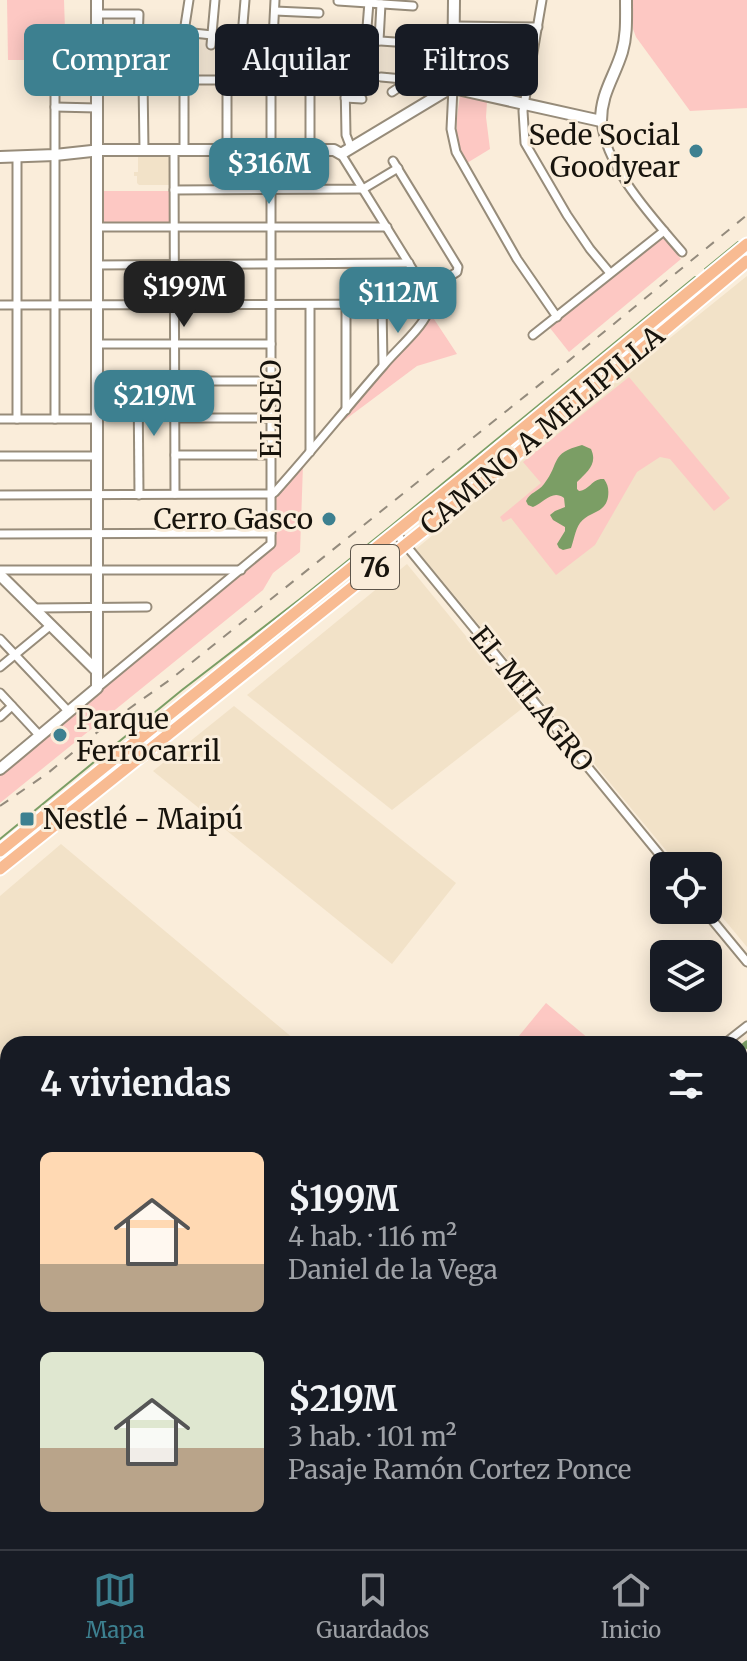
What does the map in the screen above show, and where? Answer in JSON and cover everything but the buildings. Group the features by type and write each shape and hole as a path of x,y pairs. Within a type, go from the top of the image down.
{"main road":[{"name":"CAMINO A MELIPILLA","path":"0,851 747,244"},
{"name":"CAMINO A MELIPILLA","path":"0,869 469,494 747,261"},
{"path":"332,583 342,594"},
{"path":"227,667 237,678"},
{"path":"181,705 189,716"}],"street":[{"path":"97,0 97,24"},
{"path":"185,24 189,0"},
{"path":"211,45 215,0"},
{"path":"243,24 245,0"},
{"name":"ELISEO","path":"274,24 275,0"},
{"path":"454,0 454,24"},
{"path":"538,27 542,0"},
{"path":"626,0 624,42 602,107 601,121 606,144 616,165 682,252"},
{"path":"338,1 413,6"},
{"path":"369,2 367,23 380,24"},
{"path":"381,4 379,41 395,42"},
{"path":"275,11 319,13"},
{"path":"97,14 139,14 139,24"},
{"path":"199,34 212,35"},
{"path":"381,77 395,78"},
{"path":"55,96 55,419"},
{"path":"97,96 97,688"},
{"path":"143,96 144,150"},
{"path":"175,494 174,190 183,96"},
{"path":"227,96 227,150"},
{"name":"ELISEO","path":"271,96 271,533"},
{"path":"310,96 310,150"},
{"path":"0,157 97,150 346,151 438,96"},
{"path":"453,96 451,129 456,152 522,267 557,317"},
{"path":"488,96 601,121"},
{"path":"525,96 523,133 529,151 590,249 610,273"},
{"path":"0,495 275,492 427,315 429,304 426,291 363,189 346,151 345,98 362,99"},
{"path":"55,107 97,108"},
{"path":"17,157 17,419"},
{"path":"174,190 363,189 395,164 458,267 457,272 426,291"},
{"path":"96,227 387,227"},
{"path":"533,335 664,231"},
{"path":"96,265 409,263"},
{"path":"382,304 383,365"},
{"path":"0,305 429,304"},
{"path":"310,305 310,452"},
{"path":"346,305 346,410"},
{"path":"96,344 271,344"},
{"path":"97,381 271,381"},
{"path":"138,381 139,495"},
{"path":"175,418 271,418"},
{"path":"0,419 97,419"},
{"path":"175,455 271,455"},
{"path":"0,456 97,456"},
{"name":"EL MILAGRO","path":"395,532 658,852"},
{"path":"0,534 271,533 269,548 0,769"},
{"path":"0,573 241,570"},
{"path":"0,573 97,671"},
{"path":"33,608 147,607"},
{"path":"0,667 51,625"},
{"path":"0,639 69,712"},
{"path":"75,650 97,649"},
{"path":"0,693 40,736"},
{"path":"0,717 12,706"},
{"path":"716,924 747,962"}],"shaded area":[{"path":"7,0 64,0 65,24 24,24 24,60 8,60"},
{"path":"633,0 747,0 747,108 690,111 636,37"},
{"path":"460,96 487,102 490,149 467,163 459,146 457,114"},
{"path":"138,157 170,157 170,185 139,185 137,176 134,176 134,172 138,172"},
{"path":"102,191 172,191 172,225 102,225"},
{"path":"662,236 681,259 569,352 550,328"},
{"path":"747,276 747,947 722,917 722,852 667,852 416,549"},
{"path":"432,316 457,354 417,366 338,425"},
{"path":"629,377 730,498 714,511 670,459 660,457 637,472 595,545 556,575 511,518 503,522 500,517 541,483 523,462"},
{"path":"582,445 591,449 593,459 577,482 577,489 583,490 604,479 608,497 604,507 580,523 571,548 563,550 557,544 565,527 550,515 565,507 564,498 552,496 533,507 526,501 544,484 560,455"},
{"path":"303,465 300,552 273,573 263,590 0,803 0,773 271,548 273,497"},
{"path":"407,564 524,707 392,810 247,695"},
{"path":"234,706 456,883 392,964 153,771"},
{"path":"61,844 290,1036 0,1036 0,896"},
{"path":"546,1003 585,1036 519,1036"}],"waterway":[{"path":"705,269 738,242"},
{"path":"0,839 182,690 391,526 695,277"}],"railway":[{"path":"0,806 171,679 747,215"}],"place":[{"name":"Sede Social Goodyear","path":"696,151"},
{"name":"Cerro Gasco","path":"329,519"},
{"name":"Parque Ferrocarril","path":"60,735"},
{"name":"Nestlé - Maipú","path":"27,819"}]}
